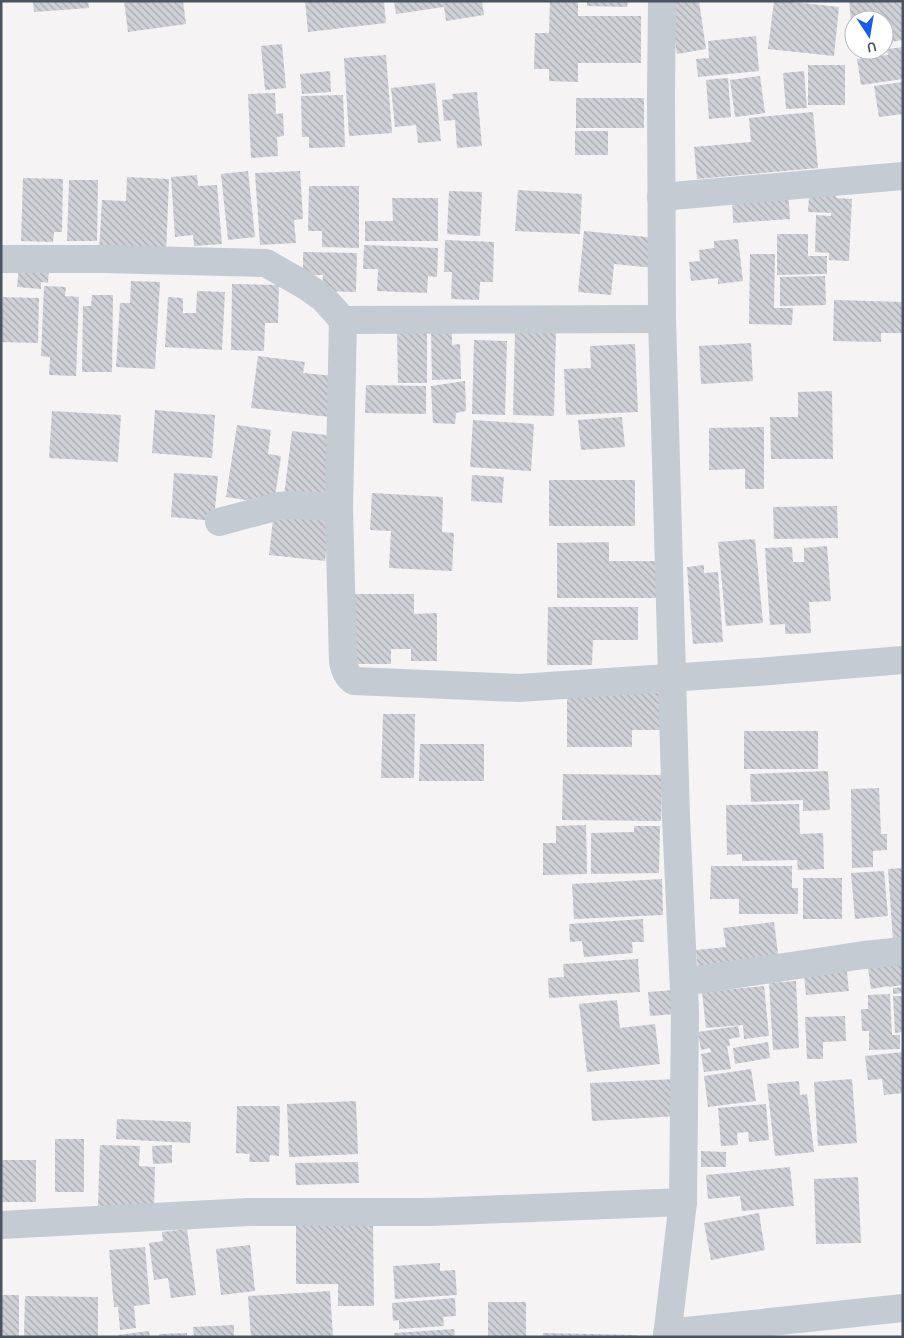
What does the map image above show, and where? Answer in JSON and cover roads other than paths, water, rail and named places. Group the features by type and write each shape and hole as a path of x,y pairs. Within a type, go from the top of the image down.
{"street":[{"path":"662,1 662,319 676,809 685,1012 683,1202 667,1335 903,1308"},
{"path":"661,197 903,176"},
{"path":"1,259 104,259 266,263 306,286 324,299 343,320 339,507 343,662 346,672 354,681 519,688 903,660"},
{"path":"343,320 662,319"},
{"path":"219,522 278,506 339,507"},
{"path":"684,982 864,955 903,951"},
{"path":"1,1225 249,1212 429,1212 683,1202"}]}
